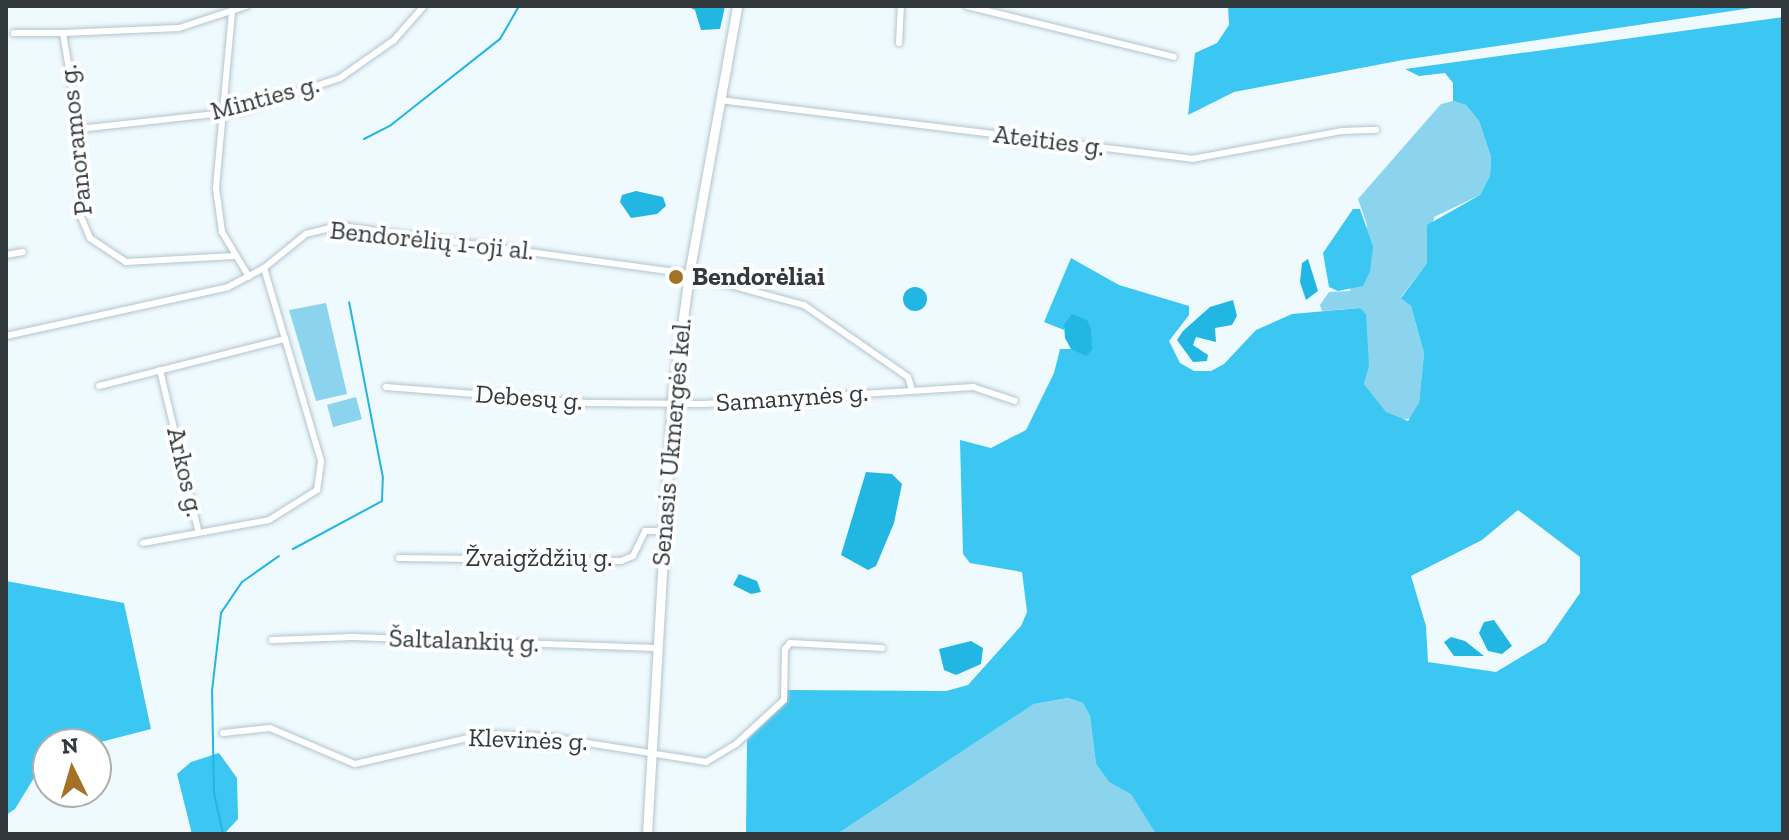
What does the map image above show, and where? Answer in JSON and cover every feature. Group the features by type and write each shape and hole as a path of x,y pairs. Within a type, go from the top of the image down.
{"main road":[{"name":"Senasis Ukmergės kel.","path":"647,834 662,531 672,400 689,274 737,6"}],"street":[{"name":"Panoramos g.","path":"14,33 154,32 246,6"},
{"name":"Minties g.","path":"79,129 224,114 340,78 394,40 424,6"},
{"path":"899,43 901,6"},
{"path":"967,6 1174,57"},
{"path":"232,12 218,210 234,256 249,277"},
{"name":"Panoramos g.","path":"63,33 79,129 81,217 90,238 104,251 141,263 234,256"},
{"name":"Ateities g.","path":"720,100 1192,159 1342,131 1376,130"},
{"name":"Bendorėlių 1-oji al.","path":"6,336 219,289 264,268 306,234 339,226 689,274"},
{"path":"6,255 23,252"},
{"name":"Arkos g.","path":"160,370 198,529 269,520 317,490 321,461 264,268"},
{"name":"Samanynės g.","path":"689,274 804,305 908,377 912,390"},
{"path":"99,386 285,339"},
{"name":"Debesų g.","path":"386,387 591,403 672,400"},
{"name":"Samanynės g.","path":"672,400 704,404 973,387 1015,401"},
{"path":"143,543 198,529"},
{"name":"Žvaigždžių g.","path":"399,558 621,561 633,556 645,531 662,531"},
{"name":"Šaltalankių g.","path":"272,640 353,637 656,648"},
{"name":"Klevinės g.","path":"223,733 270,728 355,764 485,734 650,751 706,762 736,744 784,700 785,649 790,643 882,648"}],"shaded area":[{"path":"687,6 725,6 720,29 701,30 695,10"},
{"path":"1228,6 1765,6 1403,60 1234,92 1188,115 1195,53 1217,43 1229,25"},
{"path":"1783,17 1783,834 1156,834 1131,794 1109,782 1096,764 1090,716 1083,703 1068,698 1034,704 837,834 746,834 747,740 786,703 788,690 946,691 968,685 1021,626 1027,612 1022,572 970,563 963,554 960,440 991,448 1026,430 1054,373 1060,349 1071,349 1064,325 1064,330 1044,322 1071,258 1119,285 1189,306 1189,315 1169,341 1180,363 1194,371 1211,371 1224,364 1256,330 1292,314 1360,308 1366,314 1369,367 1364,384 1386,412 1408,421 1419,403 1424,353 1411,306 1401,298 1427,263 1427,225 1480,195 1490,176 1491,157 1479,121 1466,105 1453,101 1453,83 1445,73 1419,76 1405,69","holes":["1518,510 1580,557 1580,593 1546,642 1496,672 1428,662 1426,626 1411,576 1482,540"]},
{"path":"1453,101 1466,105 1479,121 1491,157 1490,176 1480,195 1434,217 1427,263 1401,297 1411,306 1424,353 1419,403 1414,418 1400,420 1386,413 1364,384 1369,367 1360,308 1322,311 1320,305 1329,292 1350,291 1367,225 1358,199 1441,104"},
{"path":"636,191 663,197 666,206 657,214 631,218 620,202 622,195"},
{"path":"1353,209 1360,209 1373,247 1370,271 1363,286 1338,291 1329,287 1323,253"},
{"path":"1308,259 1318,291 1306,300 1300,282 1302,263"},
{"path":"910,287 920,287 927,294 927,304 920,311 910,311 903,304 903,294"},
{"path":"1233,300 1237,316 1232,325 1215,328 1216,342 1196,337 1193,345 1208,355 1207,361 1193,362 1177,340 1210,307"},
{"path":"326,303 347,394 316,401 289,310"},
{"path":"1072,314 1087,320 1091,330 1092,350 1086,356 1071,349 1065,338 1064,325"},
{"path":"356,397 362,419 333,427 327,405"},
{"path":"866,472 892,474 902,484 894,523 876,566 868,570 841,555"},
{"path":"739,574 757,581 761,592 751,594 733,585"},
{"path":"6,581 124,603 151,729 112,739 112,728 32,728 32,781 15,809 6,815"},
{"path":"1494,620 1512,646 1502,654 1488,651 1479,633 1484,622"},
{"path":"1451,637 1465,641 1484,656 1454,656 1444,642"},
{"path":"971,641 983,648 981,664 956,675 944,670 939,649"},
{"path":"1068,698 1083,703 1090,716 1096,764 1109,782 1131,793 1156,834 837,834 1034,704"},
{"path":"219,753 237,778 238,819 225,833 192,834 177,774 191,762"}],"waterway":[{"path":"364,139 391,125 500,39 519,6"},
{"path":"293,549 382,501 383,478 349,302"},
{"path":"223,834 214,793 212,691 221,613 242,582 279,556"}],"place":[{"name":"Bendorėliai","path":"676,277"}]}
